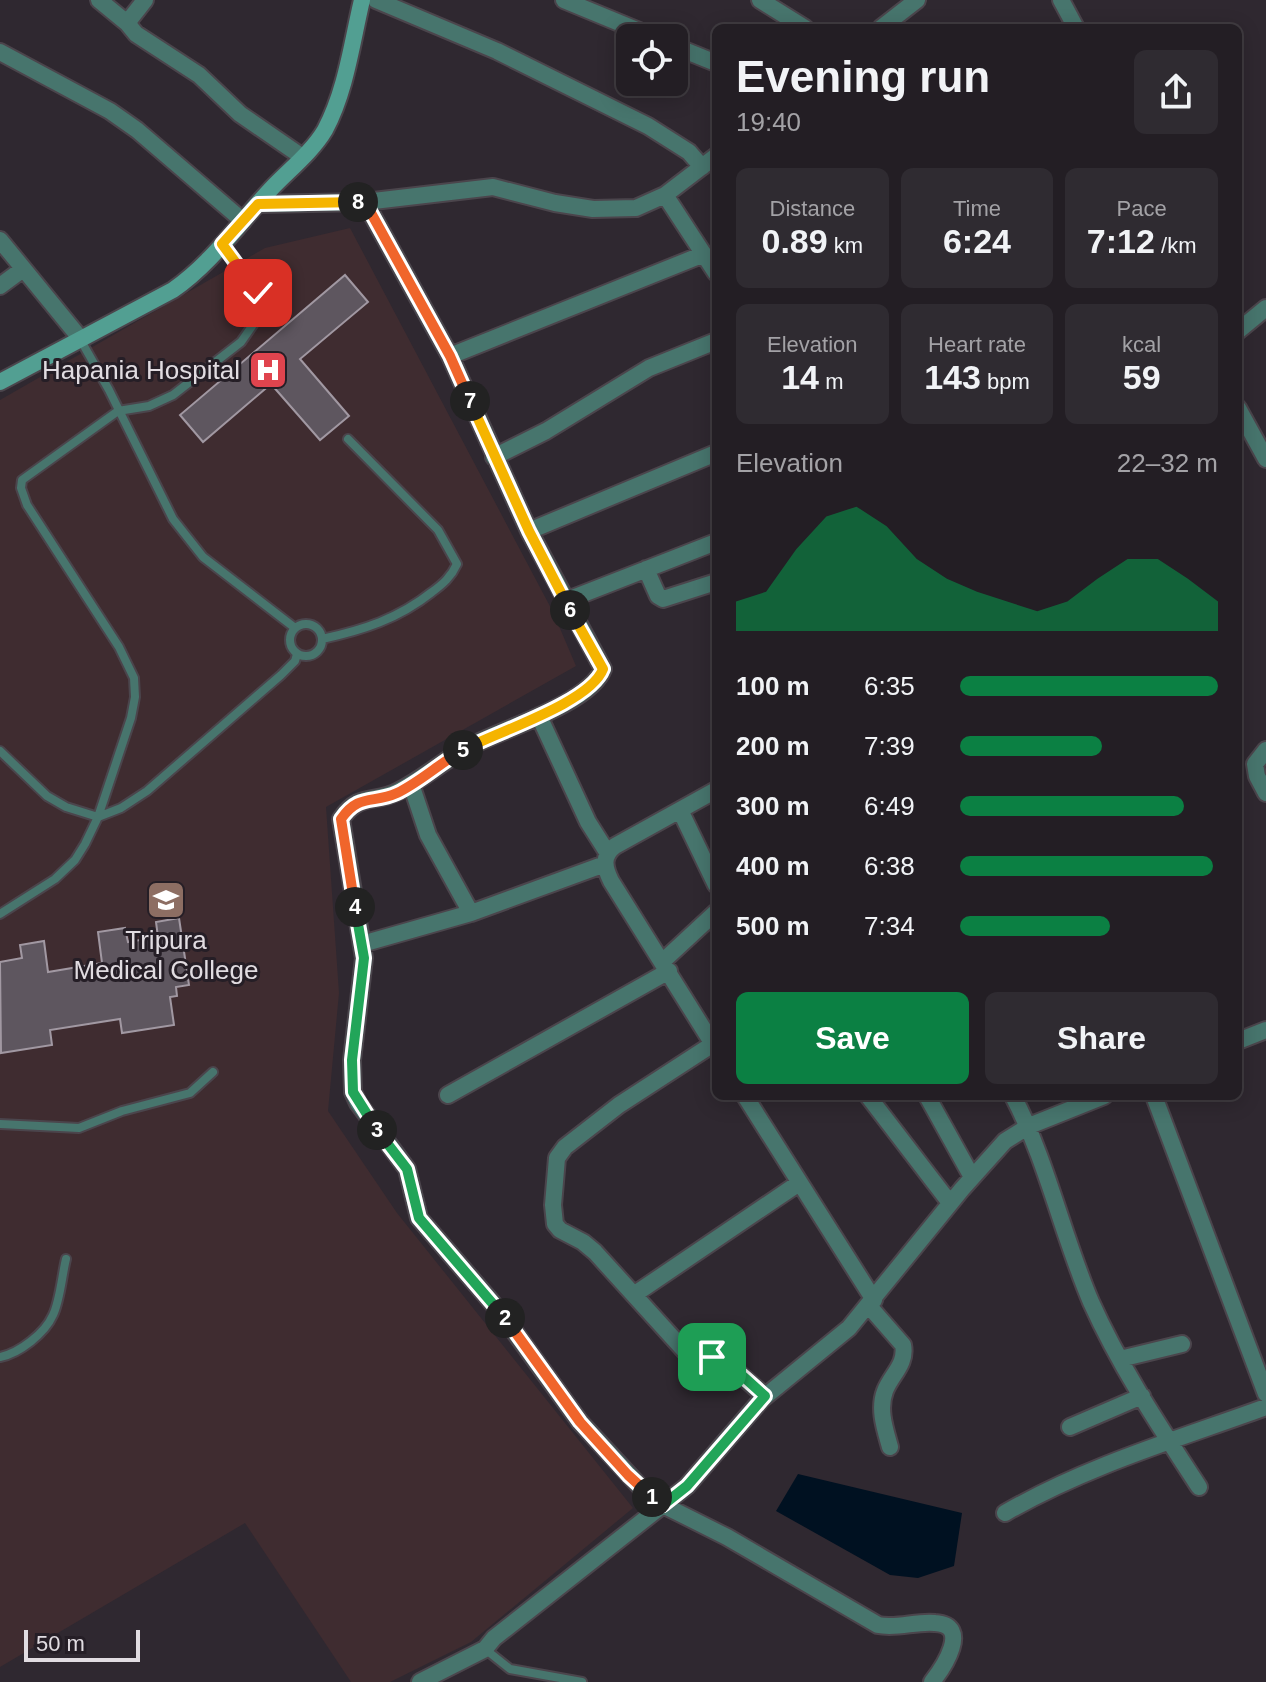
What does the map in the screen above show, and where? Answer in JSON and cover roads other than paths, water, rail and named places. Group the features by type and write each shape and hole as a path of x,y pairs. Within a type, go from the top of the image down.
{"street":[{"path":"99,0 136,34 199,75 240,114 301,156"},
{"path":"127,23 145,0"},
{"path":"0,382 173,290 193,276 316,143 337,101 362,0"},
{"path":"376,0 497,51 635,119 689,152 702,167"},
{"path":"564,0 622,24"},
{"path":"760,0 799,24"},
{"path":"886,24 917,0"},
{"path":"1061,0 1074,24"},
{"path":"0,52 110,111 137,130 243,221"},
{"path":"688,52 712,61"},
{"path":"258,204 365,202 493,187 593,209 636,208 665,195 712,159"},
{"path":"665,195 712,267"},
{"path":"365,202 450,356 529,531 603,669 595,684 539,716 473,745 397,793 359,801 348,808 341,819 364,958 352,1060 353,1092 407,1169 419,1218 501,1313 580,1422 636,1483 663,1505 727,1537 878,1625 888,1627 938,1622 949,1628 954,1638 952,1652 932,1682"},
{"path":"0,240 80,338"},
{"path":"450,356 704,254"},
{"path":"0,286 23,269"},
{"path":"1242,328 1266,308"},
{"path":"494,457 546,431 649,368 712,343"},
{"path":"1242,415 1266,459"},
{"path":"529,531 712,455"},
{"path":"565,601 712,544"},
{"path":"646,569 658,596 663,599 712,583"},
{"path":"539,716 606,858 611,881 712,1044"},
{"path":"1266,750 1255,764 1266,793"},
{"path":"411,784 428,835 471,913"},
{"path":"362,944 471,913 606,858 712,792"},
{"path":"680,810 712,877"},
{"path":"448,1095 665,966 712,916"},
{"path":"1242,1040 1264,1035"},
{"path":"712,1048 619,1105 565,1147 557,1158 553,1205 555,1224 595,1252 692,1359 720,1357 765,1396"},
{"path":"747,1100 872,1303 903,1345 899,1368 885,1392 883,1403 883,1422 890,1447"},
{"path":"871,1100 950,1203"},
{"path":"929,1100 972,1177"},
{"path":"1015,1100 1029,1126 1086,1287 1120,1359 1199,1487"},
{"path":"420,1682 485,1649 494,1638 687,1486 765,1396 849,1328 950,1203 1005,1141 1029,1126 1094,1100"},
{"path":"1156,1100 1266,1394"},
{"path":"635,1294 799,1183"},
{"path":"1120,1359 1182,1344"},
{"path":"1070,1427 1142,1396"},
{"path":"1005,1513 1071,1479 1266,1407"}],"lane":[{"path":"0,914 55,879 75,860 98,817 135,697 134,678 113,637 27,505 21,488 22,480 118,411 149,406 173,395 241,342 257,319 260,303 258,293 222,244"},
{"path":"80,338 173,519 203,557 295,628"},
{"path":"322,639 374,626 411,608 452,575 457,564 438,530 348,439"},
{"path":"304,623 315,625 322,639 316,653 307,656 297,654 289,642 295,628 304,623"},
{"path":"0,751 47,796 66,807 98,817 121,808 147,791 281,675 295,661 297,654"},
{"path":"0,1124 79,1128 122,1111 190,1093 213,1072"},
{"path":"0,1357 11,1355 21,1348 54,1314 66,1259"},
{"path":"485,1649 510,1669 582,1682"}],"water":[{"path":"798,1474 962,1513 954,1566 918,1578 890,1575 776,1511"}],"place":[{"name":"Hapania Hospital","path":"268,370"},
{"name":"Tripura Medical College","path":"166,900"}]}
